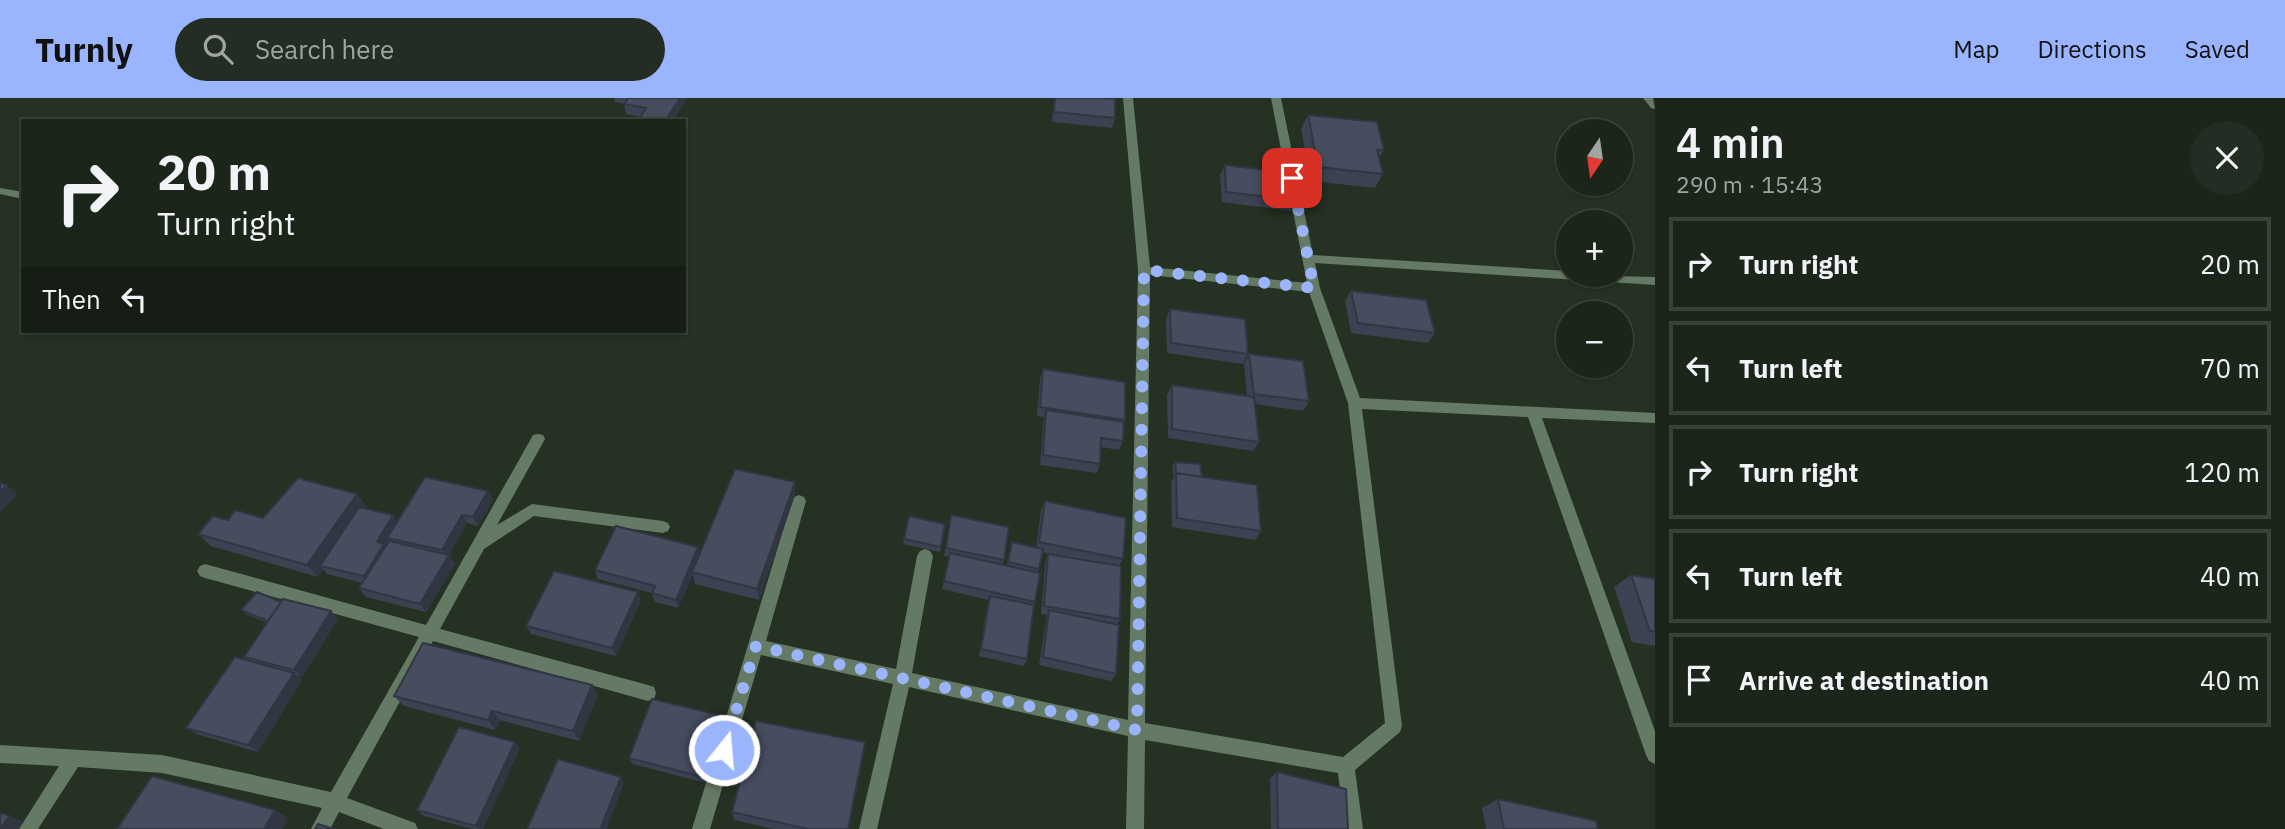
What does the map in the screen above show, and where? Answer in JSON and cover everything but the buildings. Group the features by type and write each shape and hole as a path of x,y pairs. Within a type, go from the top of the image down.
{"street":[{"path":"1128,98 1144,270 1135,829"},
{"path":"756,646 1137,730 1346,766 1394,726 1355,403 1314,288 1276,98"},
{"path":"1648,98 1655,106"},
{"path":"0,191 21,196"},
{"path":"1308,259 1655,281"},
{"path":"1144,270 1314,288"},
{"path":"1355,403 1655,418"},
{"path":"1533,412 1655,755"},
{"path":"320,829 538,439"},
{"path":"701,829 799,501"},
{"path":"477,547 532,510 663,527"},
{"path":"868,829 903,678 925,556"},
{"path":"205,570 648,693"},
{"path":"0,754 162,764 335,802 409,829"},
{"path":"28,829 74,758"},
{"path":"1346,766 1354,829"}],"route":[{"path":"724,750 756,646 1137,730 1144,270 1314,288 1292,178"}]}
